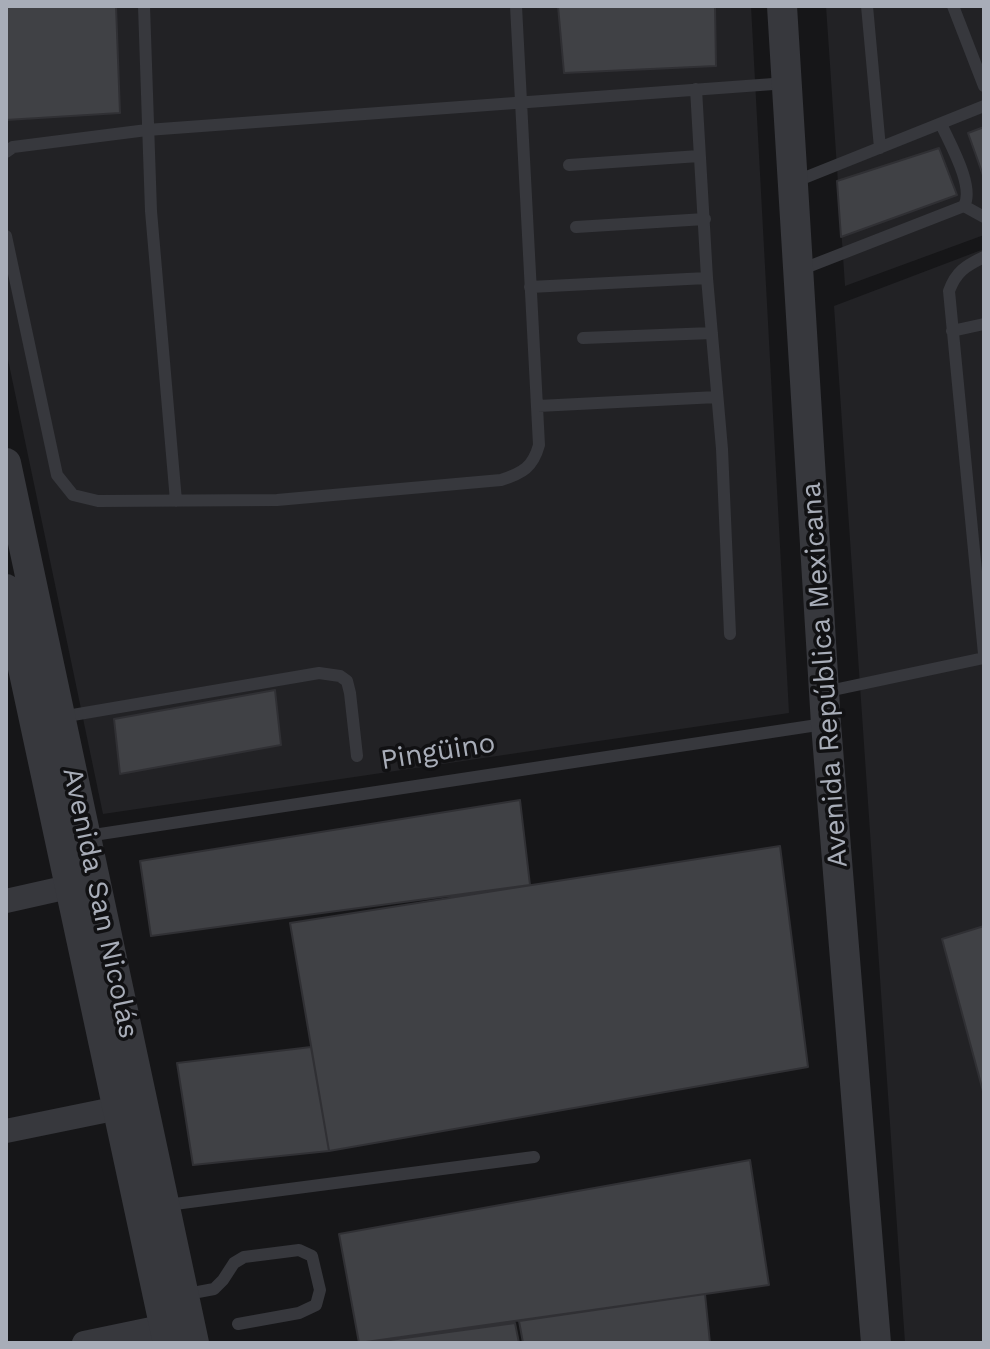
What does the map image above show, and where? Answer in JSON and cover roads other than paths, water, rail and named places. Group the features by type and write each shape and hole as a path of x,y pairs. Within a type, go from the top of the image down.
{"street":[{"name":"Avenida República Mexicana","path":"782,6 826,724 876,1343"},
{"name":"Avenida San Nicolás","path":"6,463 26,672"},
{"name":"Avenida San Nicolás","path":"6,589 26,672 47,720 177,1321"},
{"path":"6,901 82,884"},
{"path":"6,1131 130,1106"},
{"path":"84,1343 177,1321"}],"lane":[{"path":"144,6 147,130 176,501"},
{"path":"6,236 57,475 64,487 82,499 277,500 501,480 520,474 535,462 539,445 516,6"},
{"path":"867,6 880,148"},
{"path":"953,6 984,86"},
{"path":"6,152 13,147 147,130 787,83"},
{"path":"696,89 707,278 722,449 730,634"},
{"path":"793,182 984,106"},
{"path":"798,271 964,206 968,198 967,185 941,124"},
{"path":"569,165 699,156"},
{"path":"964,206 984,217"},
{"path":"576,227 705,219"},
{"path":"824,692 984,656 949,291 954,277 963,267 984,257"},
{"path":"530,287 707,278"},
{"path":"952,331 984,324"},
{"path":"583,338 712,333"},
{"path":"538,406 717,397"},
{"path":"47,720 319,673 332,674 347,681 357,756"},
{"name":"Pingüino","path":"72,838 826,724"},
{"path":"153,1208 534,1157"},
{"path":"177,1321 223,1280 234,1263 244,1257 299,1250 312,1256 320,1290 316,1305 299,1313 238,1324"}]}
